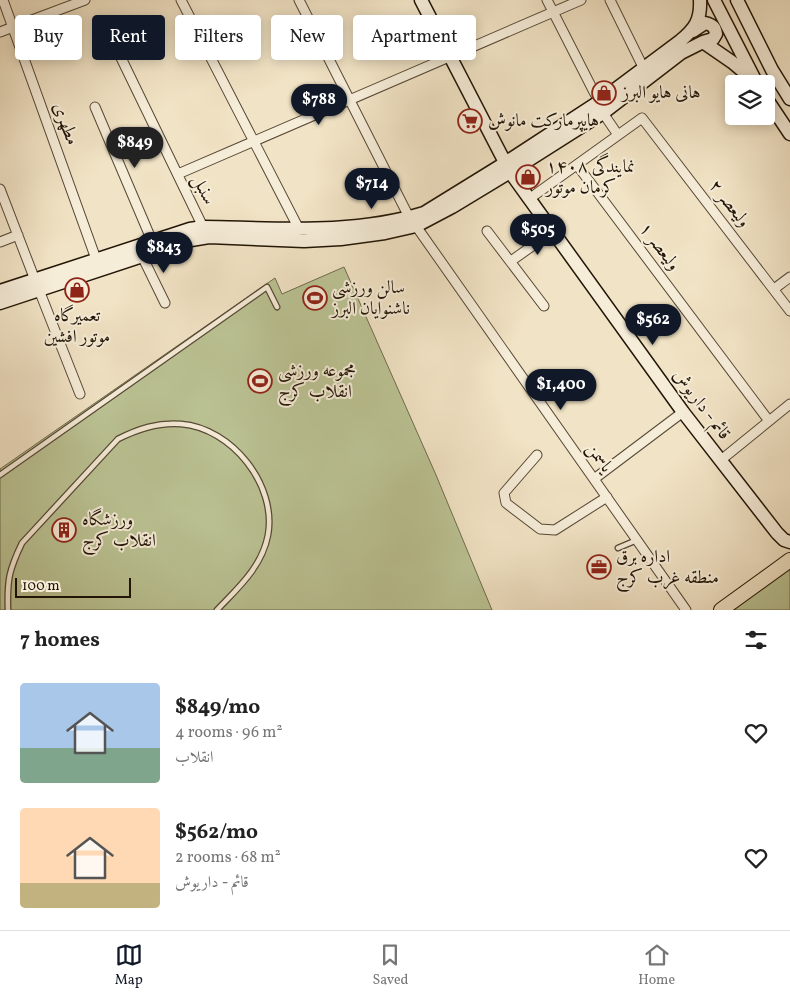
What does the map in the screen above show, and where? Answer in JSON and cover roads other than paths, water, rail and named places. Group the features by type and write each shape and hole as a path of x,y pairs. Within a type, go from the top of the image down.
{"main road":[{"name":"قائم - داریوش","path":"421,0 429,15"},
{"path":"693,31 699,17 700,0"},
{"path":"714,0 753,75"},
{"path":"737,0 772,70 790,99"},
{"path":"0,291 37,285 142,256 191,240 209,238 304,241 341,239 385,233 412,221 508,168 603,113 680,53 712,39 716,34 715,28 711,24 705,23 693,31 508,168"},
{"path":"703,42 747,75"},
{"name":"قائم - داریوش","path":"453,60 508,168 552,232 683,412 777,533 784,540 790,542"},
{"path":"775,112 790,134"},
{"path":"0,303 96,259 190,229 203,227 299,229 412,221"},
{"path":"721,610 790,560"}],"street":[{"name":"مطهری","path":"3,0 96,259"},
{"path":"0,32 85,0"},
{"path":"181,0 299,229"},
{"name":"یاسمن","path":"299,0 412,221 686,610"},
{"path":"547,0 595,94"},
{"path":"476,46 580,0"},
{"path":"610,0 644,69"},
{"name":"سنبل","path":"122,60 203,227"},
{"path":"178,174 444,60"},
{"path":"95,108 152,241"},
{"path":"529,199 618,135 603,113"},
{"name":"ولیعصر ۲","path":"618,135 642,118 790,311"},
{"name":"ولیعصر ۱","path":"577,164 769,421"},
{"path":"0,190 4,213 18,235 80,394"},
{"path":"487,231 544,306"},
{"path":"511,262 552,232"},
{"path":"0,242 18,235"},
{"path":"142,256 165,303"},
{"path":"774,290 790,278"},
{"path":"721,460 790,404"},
{"path":"594,479 683,412"},
{"path":"537,455 504,493 506,503 540,529 554,530 607,498"}],"lane":[{"path":"0,475 267,287 277,306"},
{"path":"8,610 8,577 22,543 118,439 138,430 162,424 182,424 205,430 224,440 241,455 258,477 270,515 268,536 261,556 252,573 217,610"},
{"path":"618,548 637,540"}],"place":[{"name":"هانی هایو البرز","path":"604,93"},
{"name":"هایپرمارکت مانوش","path":"470,121"},
{"name":"نمایندگی ۱۴۰۸ کرمان موتور","path":"528,177"},
{"name":"تعمیرگاه موتور افشین","path":"77,290"},
{"name":"سالن ورزشی ناشنوایان البرز","path":"315,298"},
{"name":"مجموعه ورزشی انقلاب کرج","path":"260,381"},
{"name":"ورزشگاه انقلاب کرج","path":"64,530"},
{"name":"اداره برق منطقه غرب کرج","path":"599,567"}]}
